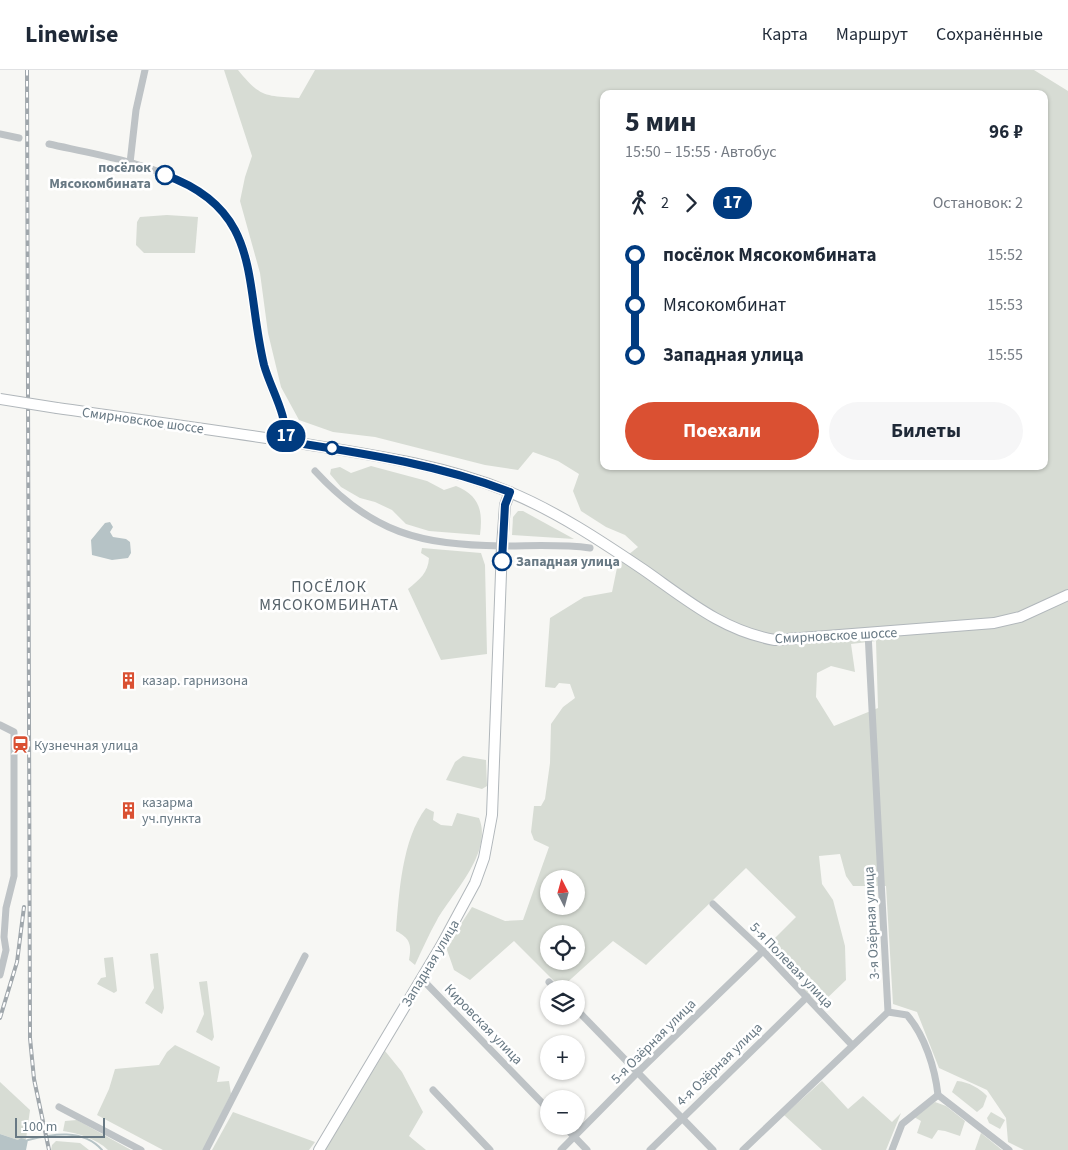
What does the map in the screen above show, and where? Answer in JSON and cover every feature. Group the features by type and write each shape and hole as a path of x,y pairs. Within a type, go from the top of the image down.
{"main road":[{"name":"Смирновское шоссе","path":"0,399 285,441 417,464 468,477 510,492 570,523 643,570 699,610 728,626 752,636 775,640 994,623 1020,617 1068,595"},
{"name":"Западная улица","path":"319,1150 475,883 488,844 492,816 502,546 505,505 510,492"}],"street":[{"path":"130,163 136,110 145,70"},
{"path":"0,134 19,138"},
{"path":"49,144 130,163 171,177 197,190 218,207 236,228 246,258 266,373 284,420 286,430 285,441"},
{"path":"315,471 356,509 391,529 418,538 450,544 502,546 567,545 590,548"},
{"name":"3-я Озёрная улица","path":"868,633 888,1012"},
{"path":"0,725 14,732 16,765 14,876 2,934 6,950 0,975"},
{"name":"5-я Полевая улица","path":"713,904 763,950 852,1045"},
{"name":"5-я Озёрная улица","path":"561,1150 763,950"},
{"path":"206,1150 304,956"},
{"name":"Кировская улица","path":"421,978 540,1101"},
{"name":"4-я Озёрная улица","path":"650,1150 807,997"},
{"path":"743,1150 888,1012 907,1015 915,1024 936,1075 938,1095 1009,1150"},
{"path":"585,1018 713,1150"},
{"path":"433,1090 490,1150"},
{"path":"892,1150 902,1124 916,1110 938,1095"},
{"path":"58,1107 141,1150"},
{"path":"574,1137 587,1150"}],"shaded area":[{"path":"224,70 238,70 252,85 264,93 278,97 299,98 315,70 1034,70 1068,91 1068,1150 1024,1150 1008,1142 1006,1118 987,1090 939,1068 917,1012 893,1004 886,886 853,886 846,876 840,854 819,856 822,884 833,900 845,946 846,980 821,1004 802,989 804,976 772,941 796,917 746,868 646,965 613,941 585,966 585,925 540,925 540,967 514,941 470,980 454,970 446,947 472,907 505,921 523,920 540,872 540,915 585,915 585,870 541,870 549,847 534,840 531,832 534,806 541,806 545,799 550,763 551,724 563,707 575,698 570,684 559,683 555,688 545,687 550,618 584,597 612,592 618,563 638,547 625,535 606,527 581,511 573,491 579,474 558,461 533,452 518,470 485,465 375,437 333,432 299,420 281,387 268,333 260,273 240,201 252,156","holes":["876,641 878,708 834,726 816,697 817,673 831,666 855,672 851,644"]},
{"path":"167,215 198,217 195,253 144,253 136,245 137,222 140,217"},
{"path":"371,466 427,481 444,490 456,486 464,490 470,494 478,505 481,519 480,535 429,531 406,524 392,510 375,502 360,498 341,487 330,474 331,469 340,467 351,473"},
{"path":"518,511 523,511 574,539 512,535 513,517"},
{"path":"110,522 113,527 110,532 113,537 126,539 130,542 131,553 128,558 112,560 92,555 91,540 105,523"},
{"path":"422,548 481,553 485,565 487,654 441,660 408,589 420,579 427,568 429,558 421,553"},
{"path":"463,756 486,760 487,786 482,789 446,780 455,762"},
{"path":"426,808 434,812 433,820 441,825 452,826 457,813 479,818 482,831 481,844 470,871 437,920 415,965 409,960 409,942 396,931 403,867 412,835"},
{"path":"158,953 164,1008 162,1014 145,1003 154,988 150,954"},
{"path":"113,957 117,991 114,993 97,984 101,978 106,977 104,958"},
{"path":"543,970 581,970 570,980 553,980"},
{"path":"207,981 214,1037 212,1041 196,1032 204,1014 199,982"},
{"path":"175,1045 220,1067 217,1082 229,1081 231,1094 203,1150 163,1150 97,1115 109,1089 115,1069 159,1065 167,1052"},
{"path":"385,1051 402,1072 423,1112 409,1136 426,1150 325,1150"},
{"path":"822,1081 848,1109 863,1096 892,1122 901,1113 886,1150 822,1150 784,1115"},
{"path":"957,1081 974,1086 987,1096 983,1107 977,1112 952,1092"},
{"path":"0,1082 30,1110 26,1139 18,1140 0,1134"},
{"path":"935,1102 946,1106 965,1121 960,1136 938,1130 932,1139 917,1133 921,1121 914,1117"},
{"path":"233,1112 315,1142 309,1150 212,1150"},
{"path":"991,1112 1005,1120 1000,1129 989,1123 987,1118"},
{"path":"77,1120 131,1150 108,1150 87,1137 63,1131 65,1121"},
{"path":"981,1133 1002,1150 975,1150"},
{"path":"0,1134 18,1140 21,1138 28,1140 26,1150 0,1150"},
{"path":"56,1141 80,1143 89,1150 51,1150 52,1145"}],"waterway":[{"path":"28,1140 67,1134 86,1138 102,1150"}],"railway":[{"path":"27,70 30,1038 34,1079 49,1150"},
{"path":"0,1018 17,962 24,907"}],"bus line":[{"name":"17","path":"165,175 197,190 218,207 236,228 242,240 261,352 269,384 284,420 286,430 285,441 417,464 468,477 510,492 505,505 502,561"}],"place":[{"name":"посёлок Мясокомбината","path":"165,175"},
{"name":"Западная улица","path":"502,561"},
{"name":"казар. гарнизона","path":"128,680"},
{"name":"Кузнечная улица","path":"20,745"},
{"name":"казарма уч.пункта","path":"128,810"}],"district":[{"name":"ПОСЁЛОК МЯСОКОМБИНАТА","path":"329,595"}]}
